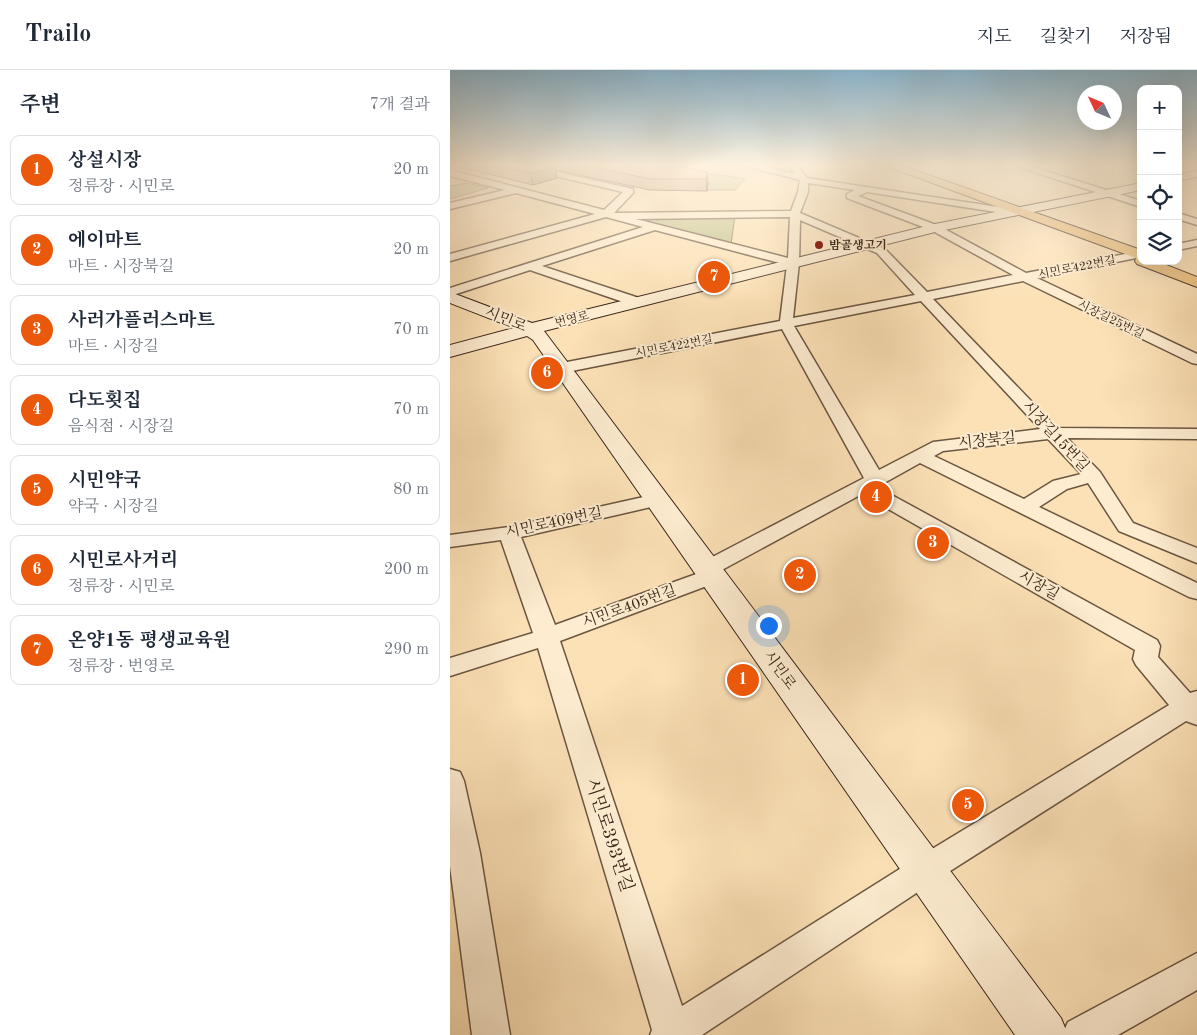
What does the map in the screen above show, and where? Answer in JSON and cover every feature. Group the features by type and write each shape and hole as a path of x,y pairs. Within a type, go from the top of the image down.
{"main road":[{"path":"1015,212 1026,219 1137,256"},
{"path":"1158,265 1197,282"},
{"path":"1167,265 1197,276"}],"street":[{"name":"번영로","path":"594,211 793,263"},
{"path":"609,215 613,211"},
{"path":"796,211 793,263 786,324 869,484"},
{"path":"890,211 935,228"},
{"path":"1008,211 1015,212"},
{"name":"번영로","path":"450,351 637,302 935,228 1020,211"},
{"path":"450,258 609,215 795,214 881,251 924,298"},
{"path":"1182,217 1197,222"},
{"name":"시민로","path":"450,292 653,227"},
{"name":"시민로422번길","path":"935,228 1025,277"},
{"path":"1182,246 1197,243"},
{"name":"시민로422번길","path":"562,368 1025,277 1137,257"},
{"name":"번영로","path":"530,266 637,302"},
{"name":"시장길25번길","path":"1025,277 1197,360"},
{"name":"시민로","path":"450,297 531,329 539,336 1044,1035"},
{"name":"시장길15번길","path":"924,298 1093,476 1126,527 1197,556"},
{"name":"시장북길","path":"709,572 939,446 1053,433 1197,434"},
{"path":"920,456 1197,592"},
{"path":"1025,508 1060,485 1093,476"},
{"name":"시장길","path":"869,484 1148,646 1145,659 1194,708 925,870"},
{"name":"시민로409번길","path":"450,540 509,532 657,500"},
{"path":"509,532 547,637"},
{"name":"시민로405번길","path":"450,667 547,637 709,572"},
{"name":"시민로393번길","path":"547,637 670,1034 925,870"},
{"path":"450,781 464,853 491,1035"},
{"path":"1080,1035 1197,971"}],"green space":[{"path":"735,216 731,244 638,220 642,217"}],"place":[{"name":"밤골생고기","path":"819,245"},
{"name":"온양1동 평생교육원","path":"714,277"},
{"name":"시민로사거리","path":"547,373"},
{"name":"다도횟집","path":"876,497"},
{"name":"사러가플러스마트","path":"933,543"},
{"name":"에이마트","path":"800,575"},
{"name":"상설시장","path":"743,680"},
{"name":"시민약국","path":"968,805"}]}
